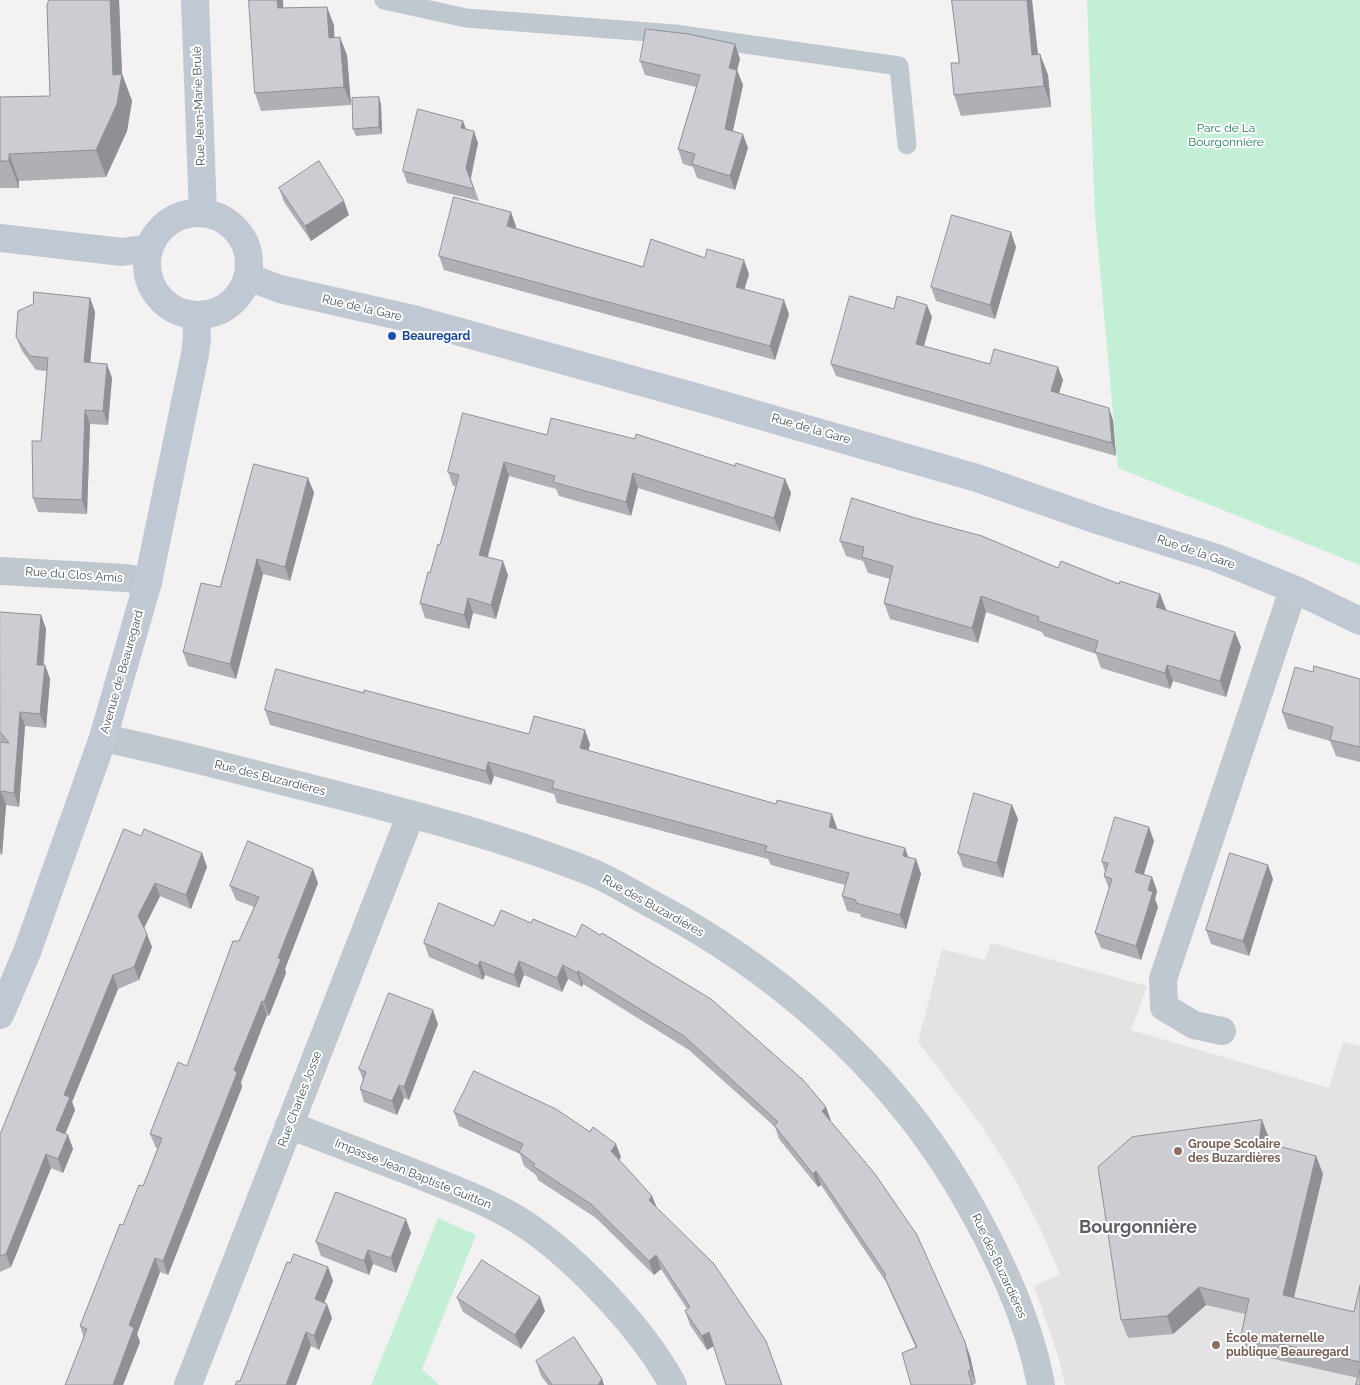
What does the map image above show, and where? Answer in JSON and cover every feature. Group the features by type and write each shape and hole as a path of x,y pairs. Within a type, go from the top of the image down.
{"street":[{"name":"Rue Jean-Marie Brulé","path":"195,0 203,213"},
{"path":"203,213 220,218 234,228 245,242 249,260 248,277 241,293 229,306 213,314 196,316 180,313 166,305 156,294 149,279 146,264 149,248 157,233 170,221 186,214 203,213"},
{"path":"0,238 122,252 149,248"},
{"name":"Rue de la Gare","path":"248,277 280,289 413,319 977,478 1100,521 1217,558 1293,590 1360,622"},
{"name":"Avenue de Beauregard","path":"0,1015 27,952 103,738 148,582 195,354 197,338 196,316"},
{"name":"Rue du Clos Amis","path":"0,570 126,578 148,582"},
{"path":"1222,1032 1194,1025 1164,1006 1163,980 1293,590"},
{"name":"Rue des Buzardières","path":"103,738 412,814 486,836 593,873 684,920 771,979 859,1057 904,1108 944,1161 976,1214 1024,1320 1041,1385"},
{"name":"Rue Charles Josse","path":"188,1385 412,814"},
{"name":"Impasse Jean Baptiste Guitton","path":"289,1125 470,1195 510,1215 560,1250 590,1280 647,1343 673,1385"}],"lane":[{"path":"384,0 466,18 674,34 899,66 907,145"}],"shaded area":[{"name":"Groupe Scolaire des Buzardières","path":"991,943 1147,986 1131,1030 1329,1088 1343,1042 1360,1046 1360,1385 1065,1385 1059,1359 1034,1286 1060,1274 1040,1228 1013,1176 981,1125 918,1042 942,949 985,960"}],"green space":[{"name":"Parc de La Bourgonnière","path":"1087,0 1360,0 1360,565 1118,468 1095,215"},
{"path":"438,1218 476,1235 422,1369 439,1385 371,1385"}],"building":[{"path":"49,0 110,0 113,75 122,74 117,104 96,150 9,154 9,161 0,161 0,97 50,96 47,6"},
{"path":"249,0 277,0 278,8 327,7 329,38 340,37 344,87 255,93"},
{"path":"952,0 1027,0 1032,55 1040,54 1044,86 954,95 951,63 959,63"},
{"path":"646,29 688,34 735,44 729,68 737,70 725,129 743,134 730,176 692,164 695,154 678,149 700,75 640,61"},
{"path":"379,97 379,127 353,129 352,98"},
{"path":"418,109 463,121 461,128 474,131 466,168 474,189 403,171"},
{"path":"319,161 344,201 305,226 279,188"},
{"path":"454,197 511,212 507,226 643,267 651,239 705,258 707,249 744,260 736,287 784,300 770,346 439,256"},
{"path":"952,215 1011,232 990,305 931,287"},
{"path":"34,292 90,298 84,362 107,364 103,411 85,410 82,500 33,498 32,441 41,441 48,358 30,356 16,337 18,311 33,304"},
{"path":"850,296 894,309 897,296 927,305 916,344 990,364 994,349 1058,367 1051,391 1109,408 1112,443 831,364"},
{"path":"463,413 547,435 551,418 635,439 636,434 735,466 736,463 785,479 774,518 633,473 626,502 553,482 555,476 504,462 479,555 503,561 491,605 468,598 464,615 420,603 428,572 430,573 438,544 440,545 459,475 448,472"},
{"path":"254,464 308,478 285,567 257,559 230,664 183,652 201,583 220,587"},
{"path":"852,498 915,518 982,536 1058,568 1061,561 1119,584 1120,581 1160,594 1156,607 1235,632 1220,681 1167,665 1165,673 1095,652 1098,641 1038,621 1039,617 981,596 972,628 884,603 893,566 862,557 864,547 840,541"},
{"path":"0,612 41,615 37,665 45,665 40,714 20,712 14,793 1,791 0,809 0,742 9,743 0,732"},
{"path":"1314,666 1360,679 1360,747 1330,740 1333,727 1282,712 1295,667 1313,672"},
{"path":"276,669 364,693 364,690 529,734 534,716 585,730 580,748 776,804 777,800 832,814 829,827 905,848 903,856 916,859 900,915 856,903 856,900 842,896 849,873 765,851 767,846 552,788 554,781 488,762 486,771 265,710"},
{"path":"974,793 1012,805 997,863 958,853"},
{"path":"1115,817 1149,827 1135,872 1152,877 1148,890 1153,892 1136,946 1095,933 1112,879 1104,876 1108,863 1102,862"},
{"path":"124,829 141,836 144,829 202,853 186,895 155,883 138,916 147,934 134,967 113,975 64,1095 70,1097 56,1130 68,1135 58,1159 46,1154 6,1254 0,1256 0,1135"},
{"path":"248,841 313,869 278,958 281,959 234,1070 237,1073 163,1261 155,1258 129,1325 134,1328 113,1385 65,1385 87,1329 80,1326 120,1224 123,1225 139,1185 143,1186 162,1138 150,1134 178,1062 187,1066 233,941 239,941 259,897 230,886"},
{"path":"1230,853 1268,865 1243,941 1206,930"},
{"path":"439,903 494,926 501,910 531,923 533,919 576,937 582,924 600,935 602,933 711,999 803,1080 826,1107 822,1111 875,1174 917,1235 965,1342 971,1370 968,1371 972,1385 911,1385 902,1353 917,1347 884,1276 886,1275 816,1171 813,1174 774,1125 778,1122 684,1036 578,971 577,973 563,965 557,978 519,961 514,975 480,961 478,966 424,943"},
{"path":"389,993 433,1010 404,1087 399,1085 392,1101 360,1089 366,1072 359,1069"},
{"path":"474,1071 556,1109 590,1132 593,1127 616,1144 611,1151 652,1196 649,1200 714,1264 766,1341 782,1385 726,1385 709,1332 702,1336 685,1311 690,1307 656,1255 649,1261 591,1204 533,1166 535,1164 519,1152 523,1144 454,1112"},
{"path":"1262,1120 1259,1141 1316,1156 1283,1295 1354,1312 1360,1285 1360,1362 1241,1335 1249,1299 1199,1287 1167,1316 1121,1320 1098,1167 1132,1137"},
{"path":"336,1192 406,1219 391,1258 368,1250 364,1261 316,1242"},
{"path":"294,1254 328,1267 315,1299 327,1304 314,1336 306,1332 286,1385 235,1385 237,1381 240,1381 287,1262 290,1263"},
{"path":"482,1260 540,1297 515,1335 457,1298"},
{"path":"574,1337 602,1379 598,1385 552,1385 536,1361"},
{"path":"1360,1370 1360,1385 1356,1385"}],"place":[{"name":"Beauregard","path":"392,336"},
{"name":"Groupe Scolaire des Buzardières","path":"1178,1151"},
{"name":"École maternelle publique Beauregard","path":"1216,1345"}],"district":[{"name":"Bourgonnière","path":"1138,1228"}]}
